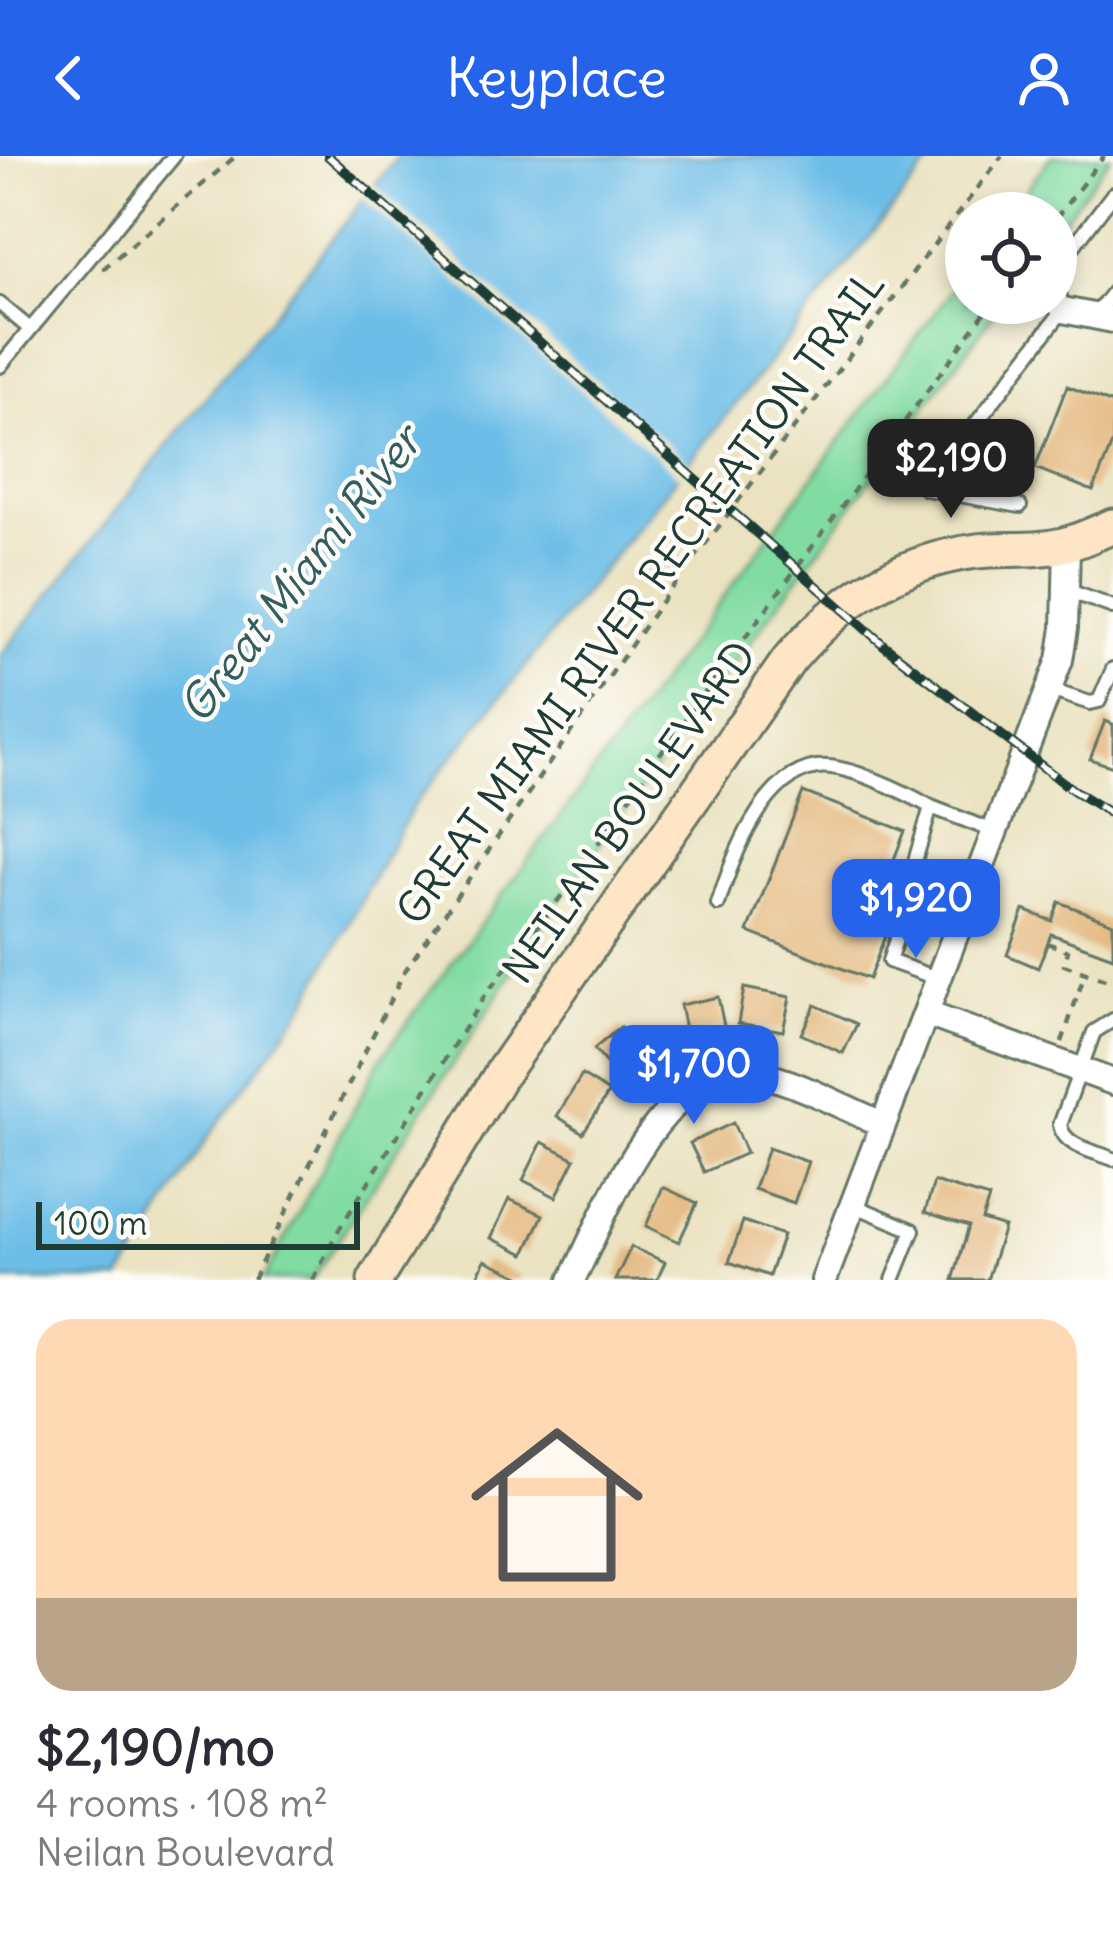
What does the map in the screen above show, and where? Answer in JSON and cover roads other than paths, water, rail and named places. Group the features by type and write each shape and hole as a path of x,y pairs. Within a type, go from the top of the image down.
{"street":[{"name":"NEILAN BOULEVARD","path":"375,1280 503,1071 789,660 820,623 859,592 921,563 975,551 1067,545 1113,526"},
{"path":"824,1280 1060,660 1067,545"},
{"path":"928,1014 1113,1082"},
{"path":"572,1280 646,1140 692,1089 728,1076 764,1076 882,1124"}],"lane":[{"path":"0,365 174,156"},
{"path":"1077,241 1113,194"},
{"path":"1104,318 1113,292"},
{"path":"0,304 30,329"},
{"path":"1020,506 926,490 1052,324"},
{"path":"1066,590 1113,607"},
{"path":"1050,690 1090,703 1099,701 1113,669"},
{"path":"718,904 733,855 773,791 797,773 820,766 847,771 996,832"},
{"path":"931,807 889,962 940,980"},
{"path":"907,906 962,924"},
{"path":"1113,1020 1094,1032 1061,1117 1061,1134 1070,1142 1113,1159"},
{"path":"852,1205 913,1230 893,1280"}],"water":[{"name":"Great Miami River","path":"398,156 935,156 413,806 303,1008 208,1137 121,1280 0,1280 0,656"}],"railway":[{"path":"328,156 885,646 1073,790 1113,815"}]}
